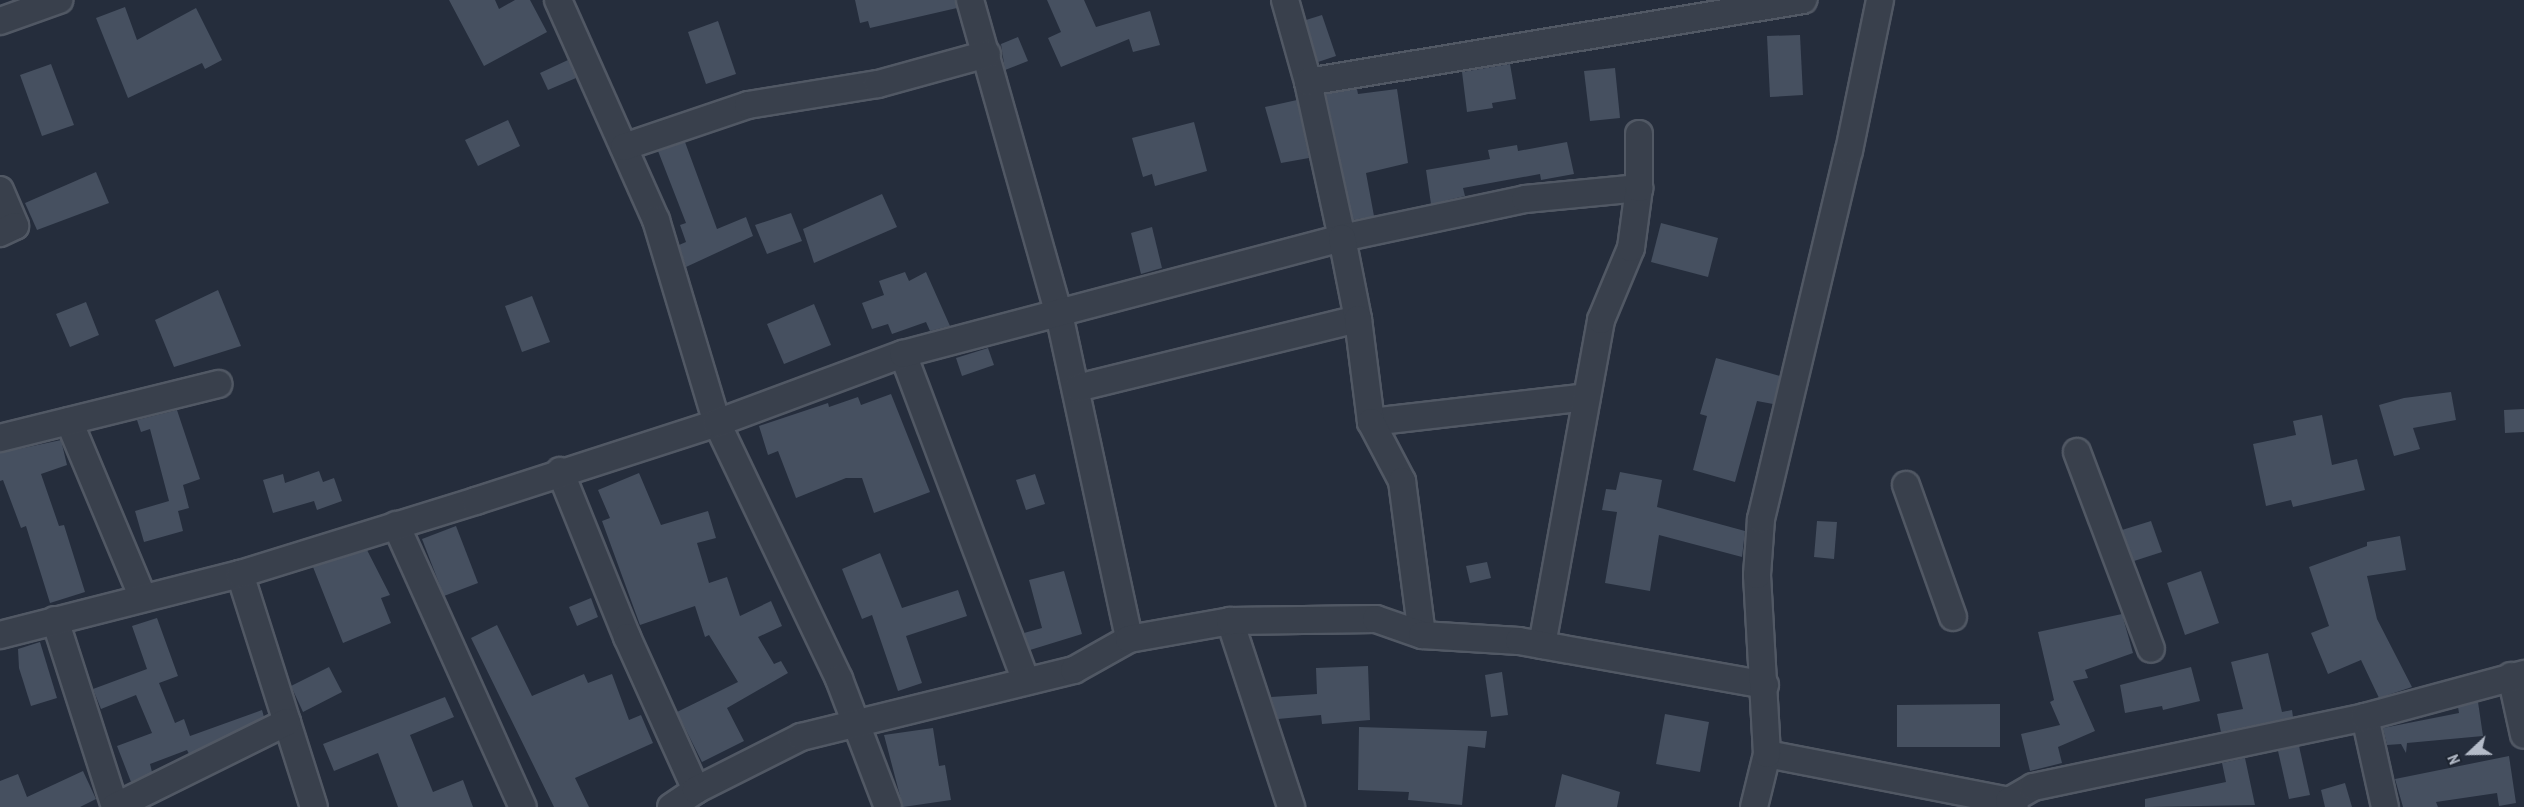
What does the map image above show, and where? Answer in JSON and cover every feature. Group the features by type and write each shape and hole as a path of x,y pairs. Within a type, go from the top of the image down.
{"street":[{"path":"0,21 29,5 59,0"},
{"path":"558,0 656,220 717,423 856,722 888,807"},
{"path":"970,0 1059,314 1077,388 1129,639"},
{"path":"1285,0 1308,82 1358,319 1371,422 1402,482 1422,635"},
{"path":"1308,82 1803,0"},
{"path":"1754,807 1767,754 1765,685 1757,575 1761,519 1849,151 1880,0"},
{"path":"624,147 748,105 878,84 987,54"},
{"path":"1542,645 1601,320 1631,248 1639,188 1639,134"},
{"path":"0,635 240,574 717,423 903,354 1341,238 1525,199 1639,188"},
{"path":"0,190 15,226 0,233"},
{"path":"1077,388 1358,319"},
{"path":"903,354 1024,679"},
{"path":"0,438 218,384"},
{"path":"1371,422 1587,397"},
{"path":"69,421 143,598"},
{"path":"2077,452 2151,649"},
{"path":"560,471 632,648 696,790"},
{"path":"1906,485 1953,617"},
{"path":"396,525 523,807"},
{"path":"240,574 314,807"},
{"path":"674,806 696,790 801,737 1024,679 1074,670 1129,639 1230,621 1376,619 1422,635 1542,645 1765,685"},
{"path":"55,620 115,807 287,722"},
{"path":"1230,621 1291,807"},
{"path":"1767,754 2012,804 2033,787 2364,717 2518,675 2524,735"},
{"path":"2364,717 2385,807"}],"building":[{"path":"449,0 495,0 499,9 515,0 530,0 547,32 484,66"},
{"path":"855,0 955,0 957,8 870,28 868,21 860,23"},
{"path":"1047,0 1084,0 1096,27 1150,11 1160,45 1133,52 1129,39 1061,67 1048,38 1061,32"},
{"path":"125,7 137,40 196,8 222,60 205,69 202,63 128,98 96,18"},
{"path":"1322,15 1336,56 1318,62 1306,20"},
{"path":"718,21 736,74 706,84 688,32"},
{"path":"1800,35 1803,95 1770,97 1767,36"},
{"path":"1018,37 1028,61 1005,70 1001,44"},
{"path":"568,60 576,78 548,90 540,73"},
{"path":"51,64 74,125 42,136 20,75"},
{"path":"1510,64 1516,99 1492,103 1493,108 1467,112 1462,72"},
{"path":"1615,68 1620,118 1590,121 1584,71"},
{"path":"1357,89 1358,94 1397,89 1408,163 1366,173 1374,216 1353,220 1326,94"},
{"path":"1297,100 1309,158 1281,163 1265,107"},
{"path":"508,120 520,146 478,166 465,140"},
{"path":"1194,122 1207,171 1155,186 1152,174 1143,177 1132,138"},
{"path":"685,142 717,229 746,217 753,236 686,267 679,245 686,242 680,225 686,223 658,151"},
{"path":"1567,142 1574,174 1541,180 1540,174 1463,188 1465,196 1431,204 1426,170 1490,159 1488,150 1517,145 1518,151"},
{"path":"96,172 109,203 37,230 25,203"},
{"path":"882,194 897,227 814,263 803,229"},
{"path":"791,213 802,241 767,254 755,225"},
{"path":"1661,223 1718,238 1708,277 1651,262"},
{"path":"1152,227 1162,268 1141,274 1131,233"},
{"path":"905,272 909,281 926,272 950,326 930,331 926,322 892,334 888,324 872,329 862,303 884,295 879,281"},
{"path":"218,290 241,346 174,367 155,320"},
{"path":"532,296 550,342 522,352 505,306"},
{"path":"86,302 99,335 70,347 56,314"},
{"path":"814,304 831,345 784,364 767,324"},
{"path":"988,348 994,365 962,376 956,358"},
{"path":"1716,358 1780,376 1773,404 1757,401 1735,482 1693,470 1707,416 1700,414"},
{"path":"2451,392 2456,420 2413,428 2420,449 2394,456 2379,405 2404,398"},
{"path":"891,394 930,492 874,513 862,478 846,478 796,498 778,451 768,455 759,426 828,403 829,407 858,397 861,405"},
{"path":"2524,409 2524,432 2505,433 2504,410"},
{"path":"177,410 200,479 183,485 189,508 178,511 183,531 144,542 135,511 169,501 150,429 141,432 137,420"},
{"path":"2322,415 2332,465 2357,459 2365,490 2293,507 2291,500 2266,506 2253,444 2296,435 2293,421"},
{"path":"61,440 67,465 41,474 59,526 64,525 85,592 50,603 26,526 21,528 3,480 0,481 0,453"},
{"path":"319,471 323,482 334,478 342,501 317,510 314,501 273,513 263,480 283,474 285,483"},
{"path":"1620,472 1662,480 1657,507 1745,531 1742,557 1659,535 1650,591 1605,583 1617,512 1602,510 1606,489 1616,490"},
{"path":"639,473 661,525 708,511 716,538 697,543 709,583 727,577 740,616 771,601 782,626 758,637 774,664 781,661 788,673 727,708 744,741 702,762 677,712 738,682 709,635 705,637 695,606 640,625 602,521 610,518 598,490"},
{"path":"1035,474 1045,504 1026,510 1016,480"},
{"path":"1817,521 1837,522 1834,559 1814,557"},
{"path":"2151,521 2162,552 2134,561 2122,530"},
{"path":"456,526 478,583 444,596 422,539"},
{"path":"2400,536 2406,570 2367,576 2377,619 2412,687 2379,698 2361,660 2328,674 2311,633 2329,626 2309,567 2367,546 2367,542"},
{"path":"367,550 390,595 381,598 391,623 343,643 313,567"},
{"path":"880,553 902,608 958,590 967,616 906,636 922,683 898,691 872,615 862,619 842,569"},
{"path":"1487,562 1491,578 1470,583 1466,566"},
{"path":"1064,571 1082,634 1030,650 1024,633 1042,628 1029,580"},
{"path":"2201,571 2219,623 2185,635 2167,583"},
{"path":"591,598 598,617 577,626 569,607"},
{"path":"2122,614 2133,653 2085,670 2088,678 2073,681 2095,731 2058,747 2062,763 2030,771 2021,734 2060,725 2050,702 2054,700 2038,632"},
{"path":"157,618 178,676 159,683 175,723 184,719 190,736 262,710 264,717 189,754 187,750 150,764 152,772 131,782 117,746 152,733 136,695 101,709 93,689 147,669 132,626"},
{"path":"497,625 532,696 584,674 588,683 612,674 629,720 641,715 653,743 575,778 589,807 554,807 471,638"},
{"path":"40,642 57,698 31,706 19,668 18,649"},
{"path":"2268,653 2282,712 2292,710 2293,717 2221,732 2217,714 2243,709 2231,662"},
{"path":"1368,666 1370,720 1322,724 1321,715 1278,719 1271,697 1317,694 1316,668"},
{"path":"329,667 342,692 303,712 291,686"},
{"path":"2191,667 2200,701 2163,710 2162,706 2125,713 2120,685"},
{"path":"1502,672 1508,715 1491,717 1485,675"},
{"path":"445,697 454,717 410,735 433,792 463,780 473,807 398,807 378,753 334,771 323,744"},
{"path":"2478,702 2483,736 2407,743 2406,753 2401,744 2387,745 2383,728 2459,713 2458,707"},
{"path":"2000,704 2000,747 1897,747 1897,705"},
{"path":"1665,714 1709,722 1700,772 1656,764"},
{"path":"1359,727 1487,731 1485,748 1468,746 1462,805 1408,800 1409,792 1358,790"},
{"path":"933,728 939,766 945,765 951,800 903,807 884,735"},
{"path":"2299,746 2310,795 2289,799 2278,751"},
{"path":"2509,756 2516,803 2499,806 2497,793 2436,802 2438,807 2403,807 2395,779"},
{"path":"2245,758 2255,805 2145,807 2145,799 2226,782 2222,763"},
{"path":"83,771 96,799 80,807 0,807 0,781 18,774 27,797"},
{"path":"1562,774 1620,792 1617,807 1555,807"},
{"path":"2345,783 2352,807 2325,807 2321,790"}]}
